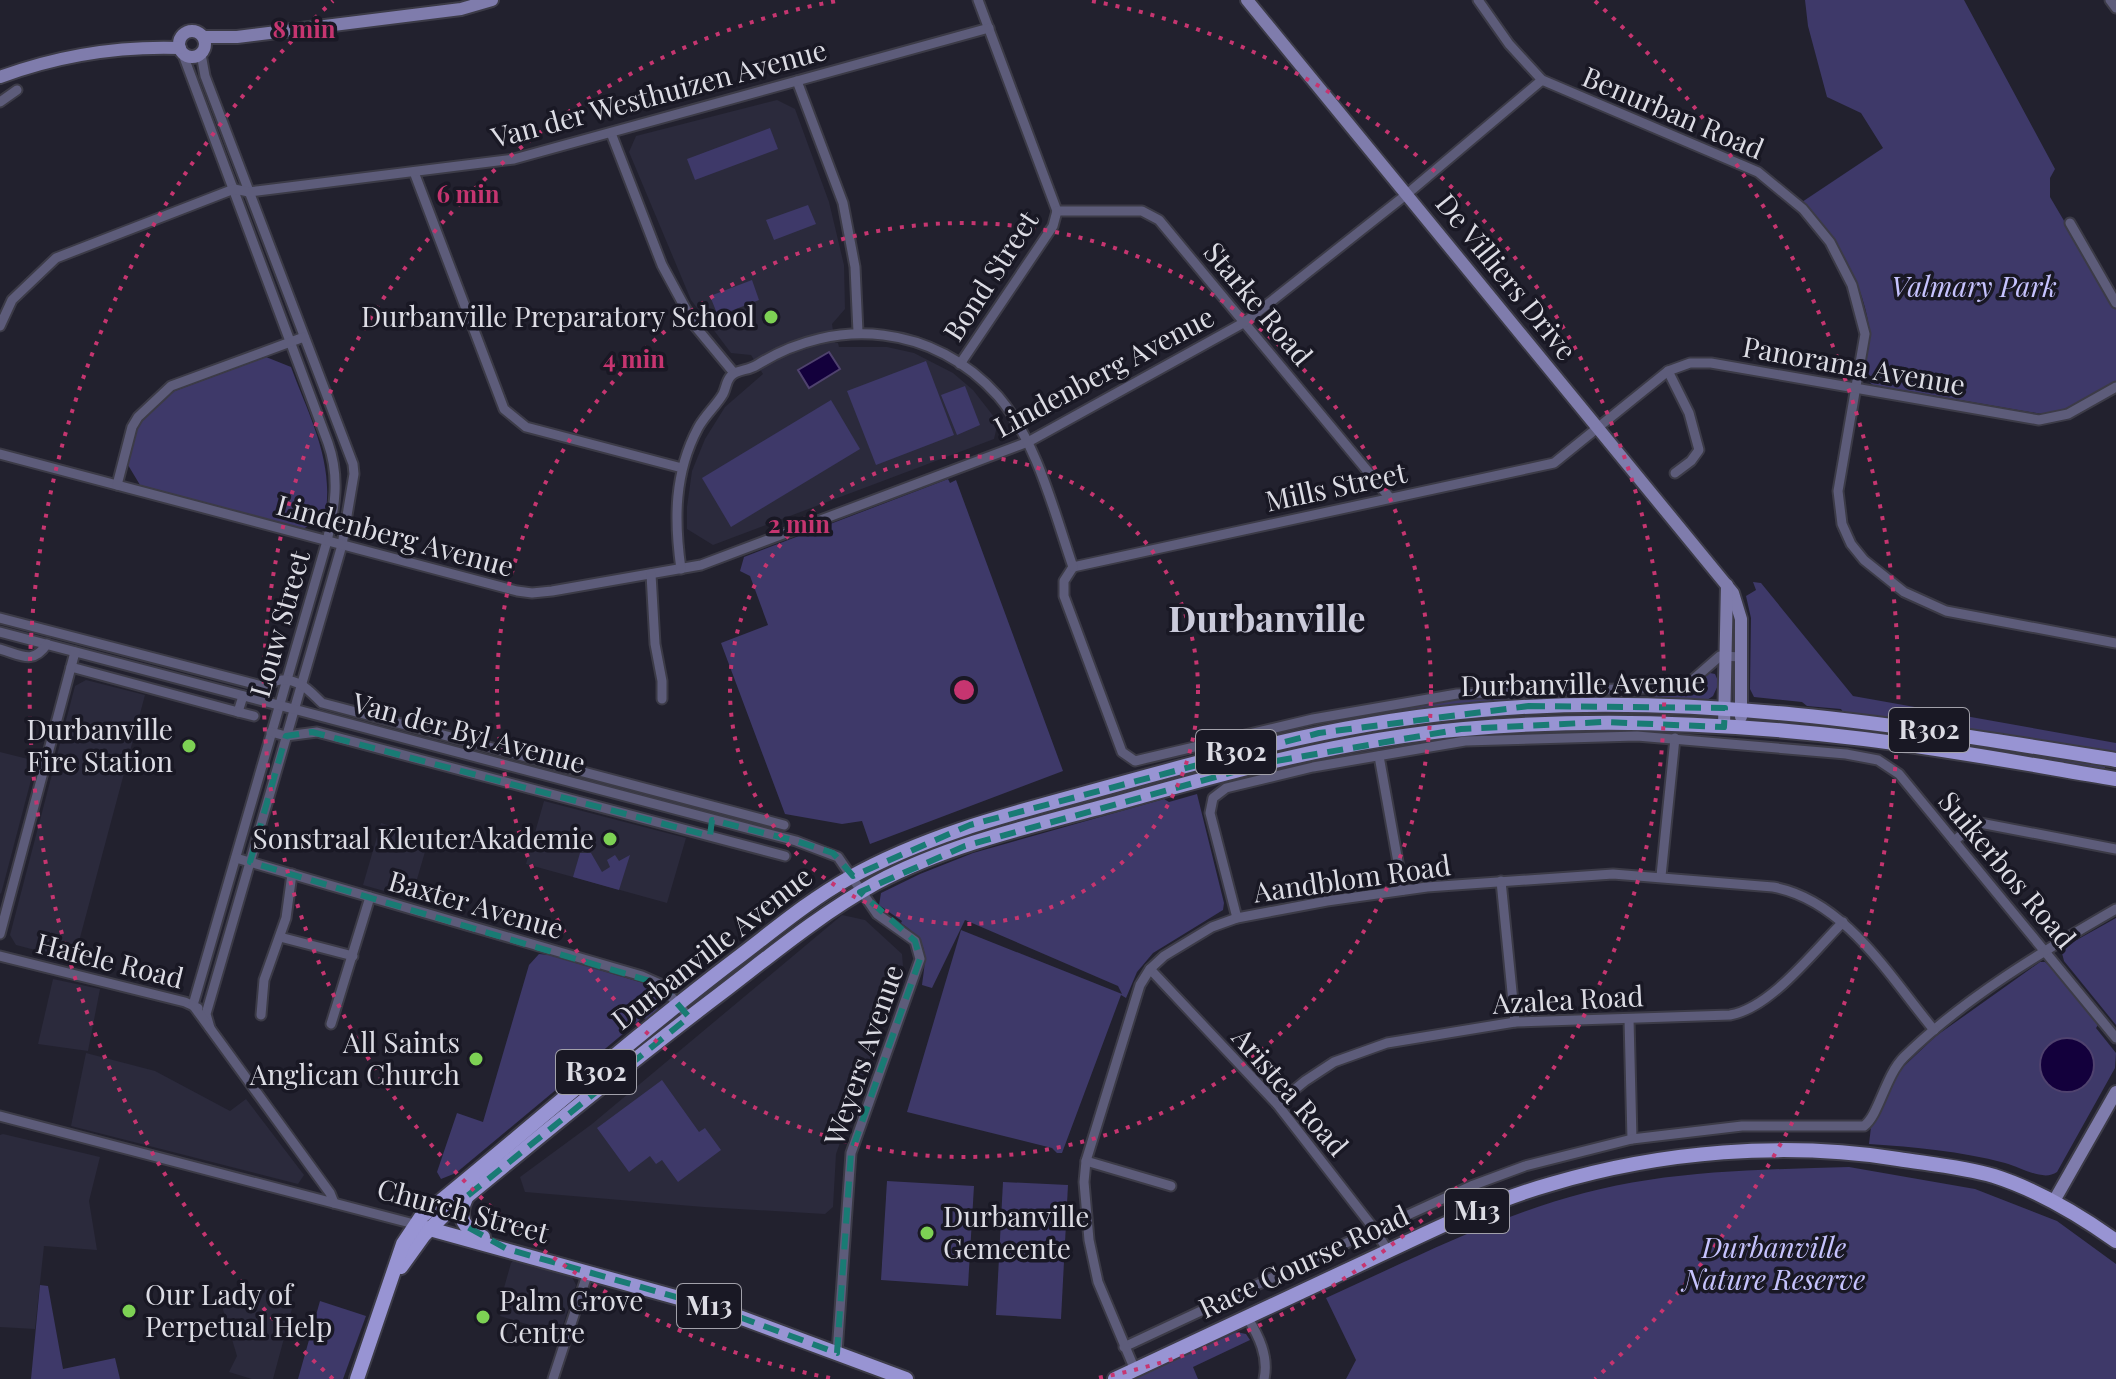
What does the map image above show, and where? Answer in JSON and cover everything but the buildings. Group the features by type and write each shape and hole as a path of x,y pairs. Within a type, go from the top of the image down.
{"main road":[{"name":"Durbanville Avenue","path":"392,1281 403,1244 414,1224 677,1004 805,906 852,876 970,825 1217,757 1319,733 1427,716 1529,706 1733,708 1903,726 2116,760"},
{"name":"Durbanville Avenue","path":"392,1281 430,1229 466,1197 689,1017 805,929 861,892 938,855 997,836 1270,762 1447,731 1539,723 1724,727 1886,742 2116,779"},
{"name":"Race Course Road","path":"1115,1379 1479,1210 1550,1184 1662,1159 1744,1152 1868,1155 1993,1176 2054,1201 2116,1241"},
{"path":"466,1197 461,1214 466,1228 507,1249"},
{"name":"Church Street","path":"414,1224 715,1308 906,1379"},
{"name":"R302","path":"357,1379 392,1281"}],"street":[{"path":"0,77 77,56 150,47 181,46 191,57 203,46 237,37 461,9 492,0"},
{"path":"978,0 1057,211"},
{"name":"De Villiers Drive","path":"1247,0 1727,585 1737,601 1741,619 1742,657 1733,708 1724,727"},
{"path":"1478,0 1509,44 1542,80"},
{"path":"2110,0 2116,8"},
{"name":"Van der Westhuizen Avenue","path":"234,189 249,192 514,159 989,28"},
{"path":"181,46 185,33 193,30 203,46"},
{"name":"Louw Street","path":"181,46 334,461 336,491 327,541 193,1005"},
{"name":"Louw Street","path":"203,46 205,76 353,464 354,474 342,545 206,1014"},
{"name":"Benurban Road","path":"1407,194 1542,80 1758,172 1803,209 1830,242 1857,298 1865,334 1839,480 1838,503 1846,534 1864,560 1904,592 1946,611 2116,643"},
{"path":"797,81 843,203 855,267 858,332"},
{"path":"0,102 17,90"},
{"path":"611,133 662,265 695,326 734,373"},
{"path":"414,172 504,409 526,427 682,468"},
{"path":"0,326 12,300 56,258 234,189"},
{"name":"Lindenberg Avenue","path":"0,454 532,593 681,569 726,556 1028,442 1245,322 1407,194"},
{"name":"Starke Road","path":"1057,211 1142,211 1162,223 1390,498"},
{"name":"Bond Street","path":"960,364 1053,226 1057,211"},
{"path":"2070,223 2116,303"},
{"path":"681,569 676,508 682,468 699,428 724,393 728,380 734,373 747,371 779,352 804,342 858,332 889,335 919,343 960,364 997,395 1017,421 1028,442 1073,567 1064,581 1064,596 1122,752 1135,761 1313,719 1433,697 1679,687 1688,684 1720,656 1742,657"},
{"path":"117,485 132,427 138,417 171,386 304,337"},
{"name":"Panorama Avenue","path":"1599,427 1668,371 1690,363 1704,362 2039,420 2068,414 2116,387"},
{"path":"1668,371 1689,413 1698,445 1697,455 1675,473"},
{"name":"Mills Street","path":"1073,567 1554,463 1599,427"},
{"path":"651,574 662,699"},
{"name":"De Villiers Drive","path":"1727,585 1726,656 1733,708 1741,728"},
{"name":"Van der Byl Avenue","path":"0,618 262,686 278,679 301,684 322,703 784,825"},
{"name":"Van der Byl Avenue","path":"0,632 833,853 843,861 861,892"},
{"name":"Van der Byl Avenue","path":"0,649 32,657 39,655 47,644"},
{"path":"0,934 75,652"},
{"path":"71,667 254,716"},
{"path":"238,712 243,696"},
{"path":"271,732 286,736 317,732 785,856"},
{"name":"Suikerbos Road","path":"1237,918 1210,813 1211,803 1226,788 1313,767 1465,741 1637,736 1878,760 1899,774 2116,1038"},
{"path":"1661,876 1675,738"},
{"path":"1379,756 1403,890"},
{"path":"710,836 712,820"},
{"path":"1954,841 1980,823 2116,849"},
{"name":"Baxter Avenue","path":"236,858 642,976 660,984 689,1017"},
{"path":"261,1015 264,980 286,918 292,874"},
{"name":"Aandblom Road","path":"1135,1370 1103,1298 1091,1254 1084,1182 1086,1161 1137,993 1150,969 1164,956 1204,932 1237,918 1327,901 1501,881 1613,874 1790,890 1810,898 1843,922 1934,1030"},
{"path":"1501,881 1515,1022"},
{"name":"Weyers Avenue","path":"837,1353 851,1153 920,959 915,941 877,914 861,892"},
{"path":"331,1024 370,897"},
{"path":"1375,1230 1471,1186 1525,1166 1632,1139 1742,1126 1864,1126 1873,1117 1894,1070 1934,1030 2044,950 2116,909"},
{"name":"Azalea Road","path":"1277,1104 1319,1071 1360,1051 1387,1043 1515,1022 1730,1015 1754,1008 1772,994 1843,922"},
{"path":"280,937 353,956"},
{"name":"Hafele Road","path":"0,956 193,1005 206,1014"},
{"name":"Aristea Road","path":"1150,969 1277,1104 1388,1251"},
{"path":"193,1005 330,1193 334,1203"},
{"path":"206,1014 210,1028"},
{"path":"1629,1019 1632,1139"},
{"path":"2054,1201 2116,1092"},
{"name":"Church Street","path":"0,1116 414,1224"},
{"path":"1086,1161 1171,1186"},
{"path":"1124,1347 1359,1237"},
{"path":"553,1379 588,1272"},
{"path":"1247,1317 1264,1352 1264,1379"}],"highlighted area":[{"path":"1529,706 1725,708 1724,727 1603,722 1461,729 1270,762 965,846 860,892 915,941 920,959 851,1153 837,1353 715,1308 507,1249 464,1225 466,1197 689,1017 660,984 250,862 286,736 312,732 710,836 712,820 796,841 833,853 853,876 970,825 1319,733"}],"shaded area":[{"name":"Durbanville Preparatory School","path":"777,100 795,109 829,202 844,265 845,309 832,324 835,343 839,347 887,347 914,353 953,373 973,390 998,422 994,439 713,545 687,529 692,471 705,439 725,407 763,374 751,355 731,353 691,300 629,152 636,136"},
{"path":"829,352 840,369 809,388 798,370"},
{"path":"86,680 145,695 74,960 16,945 10,935 75,686"},
{"path":"0,752 36,761 1,894 0,893"},
{"path":"544,801 686,838 667,903 526,864"},
{"path":"381,823 429,838 413,893 397,888 395,894 363,885"},
{"path":"842,915 865,920 902,954 903,966 836,1154 833,1207 825,1214 525,1192 520,1177 592,1124"},
{"path":"53,979 100,989 88,1051 38,1044"},
{"path":"2067,1038 2086,1046 2094,1065 2086,1084 2067,1092 2048,1084 2040,1065 2048,1046"},
{"path":"86,1053 155,1071 230,1111 246,1099 304,1175 298,1184 71,1126"},
{"path":"0,1135 100,1157 89,1201 97,1250 44,1246 35,1329 0,1327"},
{"path":"516,1258 572,1277 576,1285 560,1334 500,1316 504,1303 500,1302 511,1263"},
{"path":"292,1288 293,1305 273,1379 252,1379 229,1372 237,1356 218,1293"}],"green space":[{"name":"Valmary Park","path":"1805,0 1964,0 2055,169 2050,178 2050,197 2116,309 2116,381 2068,408 2042,414 1873,385 1868,380 1865,366 1869,327 1860,292 1836,244 1802,202 1883,148 1861,113 1827,97 1808,26"},
{"path":"770,128 778,149 695,180 687,159"},
{"path":"808,205 816,224 774,240 766,220"},
{"path":"752,280 759,300 718,316 710,296"},
{"path":"266,357 291,367 312,422 326,477 325,516 303,529 140,485 128,465 139,422 172,392"},
{"path":"926,361 954,435 876,465 847,391"},
{"path":"965,386 980,425 957,435 941,395"},
{"path":"831,400 860,449 731,527 702,478"},
{"path":"948,479 950,483 956,480 1063,771 870,844 862,821 842,824 785,814 721,643 768,625 750,576 740,571 744,557"},
{"path":"1753,582 1761,583 1853,696 2116,743 2116,753 1754,697 1750,689 1751,618 1746,596 1756,590"},
{"path":"1710,673 1715,674 1719,683 1713,696 1707,700 1650,698 1649,693 1682,692"},
{"path":"1531,697 1358,718 1357,716 1453,700"},
{"path":"1484,716 1484,721 1334,741 1277,753 964,840 936,844 986,827 1232,759 1370,729"},
{"path":"1973,743 2105,765 2105,769 1972,748"},
{"path":"1197,794 1224,903 1223,910 1153,953 1137,972 1126,998 1121,995 1062,1153 907,1112 961,930 1122,994 1118,986 965,920 932,988 922,985 925,957 921,943 902,921 879,905 881,893 973,853 1164,799 1169,802"},
{"path":"580,853 591,853 602,872 610,867 607,860 615,855 619,861 630,855 619,890 573,877"},
{"path":"2116,918 2116,1025 2064,961 2062,953 2066,946"},
{"path":"539,954 650,985 659,993 659,1006 647,1019 642,1018 456,1173 441,1179 437,1172 457,1113 483,1122 529,965"},
{"path":"2040,962 2051,967 2098,1025 2096,1028 2116,1053 2115,1068 2057,1172 2039,1175 1971,1155 1869,1144 1871,1127 1903,1067 1936,1036"},
{"path":"662,1080 699,1132 705,1128 721,1150 678,1182 662,1160 656,1164 650,1156 629,1172 597,1128"},
{"name":"Durbanville Nature Reserve","path":"1849,1167 1975,1189 2057,1221 2116,1264 2116,1379 1346,1379 1356,1360 1326,1298 1483,1227 1564,1199 1648,1180 1723,1172"},
{"path":"887,1181 974,1186 968,1286 881,1280"},
{"path":"1003,1182 1068,1185 1061,1319 996,1315"},
{"path":"40,1285 48,1286 63,1369 115,1358 120,1379 31,1379"},
{"path":"320,1301 366,1316 343,1379 298,1379"},
{"path":"1236,1332 1246,1334 1250,1340 1193,1367 1198,1379 1134,1379"}],"place":[{"name":"Durbanville Preparatory School","path":"771,317"},
{"name":"Durbanville Fire Station","path":"189,746"},
{"name":"Sonstraal KleuterAkademie","path":"610,839"},
{"name":"All Saints Anglican Church","path":"476,1059"},
{"name":"Durbanville Gemeente","path":"927,1233"},
{"name":"Our Lady of Perpetual Help","path":"129,1311"},
{"name":"Palm Grove Centre","path":"483,1317"}],"district":[{"name":"Durbanville","path":"1267,619"}]}
